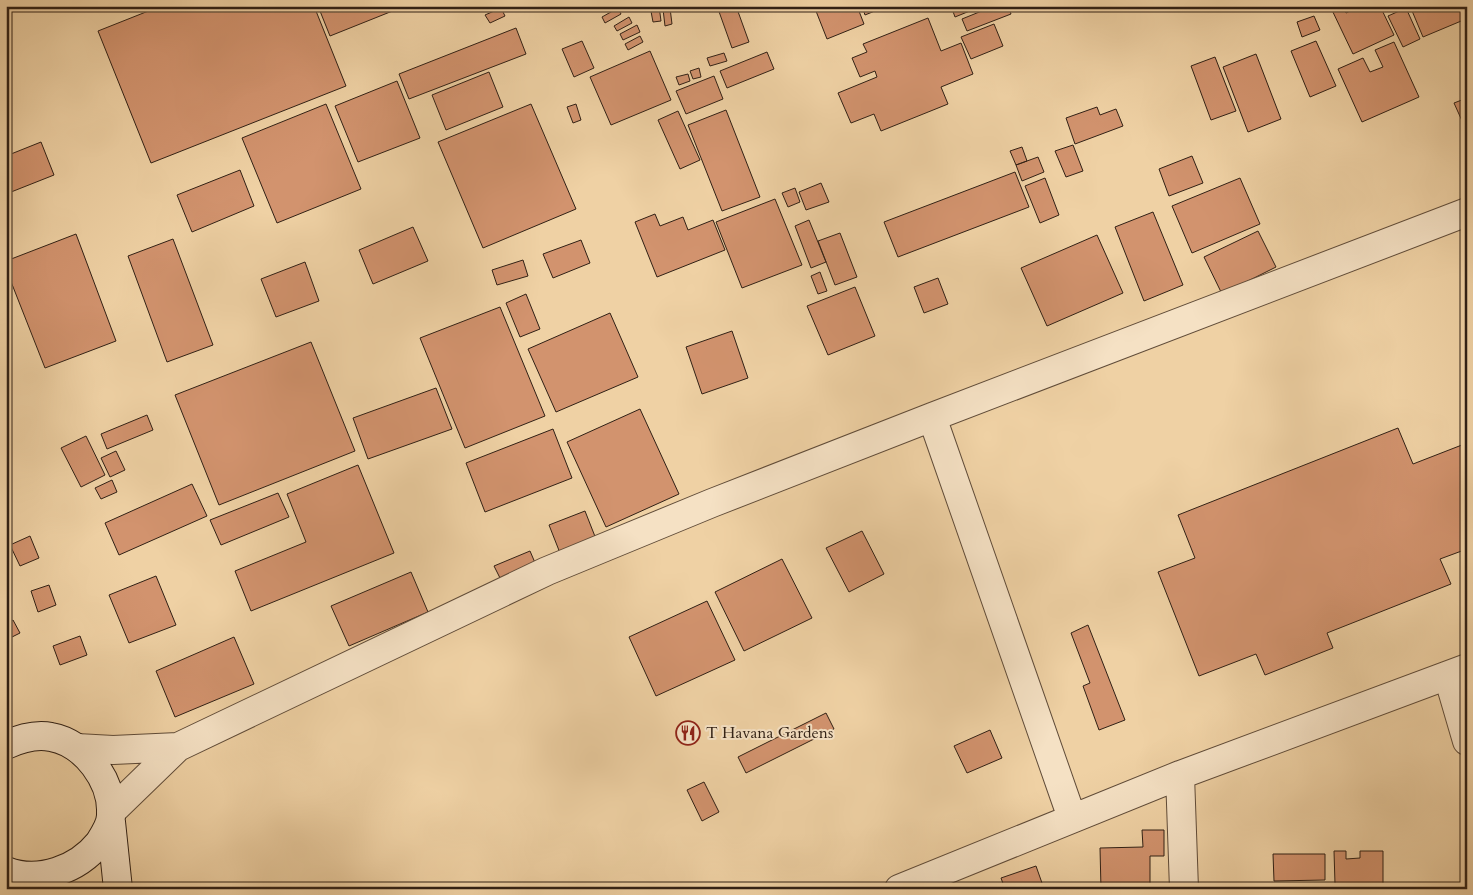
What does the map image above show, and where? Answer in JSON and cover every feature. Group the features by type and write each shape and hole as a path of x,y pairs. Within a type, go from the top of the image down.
{"street":[{"path":"20,878 51,873 67,868 81,860 103,837 111,817 178,747 547,571 712,503 932,417 1467,212"},
{"path":"932,417 1072,818"},
{"path":"900,889 1180,775 1458,672 1467,741"},
{"path":"6,727 34,737"},
{"path":"6,745 14,741 49,736 64,740 77,748 91,761 102,777 109,794 118,889"},
{"path":"77,748 113,750 178,747"},
{"path":"1180,775 1184,889"}],"building":[{"path":"161,6 314,6 346,86 151,163 98,31"},
{"path":"318,6 405,6 330,36"},
{"path":"650,6 659,6 661,21 653,22"},
{"path":"717,6 736,6 749,42 732,48"},
{"path":"814,6 857,6 864,24 827,39"},
{"path":"862,6 887,6 865,15"},
{"path":"951,6 982,6 955,17"},
{"path":"994,6 1008,6 1011,14 967,31 962,19"},
{"path":"1343,6 1346,13 1360,6 1380,6 1394,35 1353,54 1331,8"},
{"path":"1410,6 1460,6 1466,19 1423,37"},
{"path":"501,8 505,16 490,23 485,15"},
{"path":"618,8 621,14 605,23 602,17"},
{"path":"670,8 672,24 665,26 663,9"},
{"path":"1406,8 1420,39 1403,47 1388,16"},
{"path":"1314,16 1320,30 1302,37 1297,22"},
{"path":"629,17 632,23 617,31 614,26"},
{"path":"928,18 941,51 961,43 973,74 941,87 948,104 881,131 874,114 851,123 838,93 877,77 875,71 860,77 852,58 867,52 863,44"},
{"path":"994,24 1003,46 971,59 961,37"},
{"path":"637,25 640,32 623,40 620,34"},
{"path":"516,28 526,54 409,99 399,74"},
{"path":"640,36 643,42 628,50 625,44"},
{"path":"582,41 594,68 574,77 562,49"},
{"path":"1316,41 1336,86 1310,97 1291,51"},
{"path":"1394,42 1419,97 1362,122 1338,69 1363,58 1370,72 1383,67 1375,50"},
{"path":"650,51 671,100 611,125 590,77"},
{"path":"767,52 774,69 727,88 720,71"},
{"path":"724,53 727,61 710,66 707,58"},
{"path":"1256,54 1281,119 1248,132 1223,67"},
{"path":"1215,57 1236,111 1211,120 1191,66"},
{"path":"699,68 701,77 693,79 690,71"},
{"path":"489,72 503,107 446,130 432,95"},
{"path":"688,74 690,81 679,85 676,77"},
{"path":"714,76 723,99 686,114 676,91"},
{"path":"397,81 420,138 358,162 335,106"},
{"path":"1467,98 1467,132 1454,103"},
{"path":"326,104 361,189 277,223 242,138"},
{"path":"531,104 576,209 483,248 438,142"},
{"path":"576,104 581,120 573,123 567,107"},
{"path":"1097,107 1100,115 1116,109 1123,126 1075,144 1066,118"},
{"path":"726,110 760,197 722,211 688,125"},
{"path":"678,111 700,160 680,169 658,120"},
{"path":"41,142 54,175 6,194 6,156"},
{"path":"1073,145 1083,171 1066,177 1055,151"},
{"path":"1022,147 1027,161 1016,165 1010,151"},
{"path":"1192,156 1203,183 1169,196 1159,169"},
{"path":"1038,157 1044,172 1022,181 1016,165"},
{"path":"240,170 254,206 192,232 177,195"},
{"path":"1015,172 1029,207 898,257 884,222"},
{"path":"1045,178 1059,215 1040,223 1025,186"},
{"path":"1240,178 1260,224 1192,253 1172,206"},
{"path":"821,183 829,202 806,210 799,192"},
{"path":"795,188 800,202 788,207 782,193"},
{"path":"775,199 802,265 742,288 716,222"},
{"path":"1153,212 1183,285 1144,301 1115,227"},
{"path":"655,214 660,226 683,217 688,230 713,220 725,250 657,277 635,222"},
{"path":"809,220 826,262 811,268 795,226"},
{"path":"413,227 428,261 373,284 359,250"},
{"path":"1258,231 1276,267 1222,294 1204,257"},
{"path":"840,233 857,277 835,285 818,241"},
{"path":"76,234 116,341 45,368 6,269 6,261"},
{"path":"1097,235 1123,293 1047,326 1021,268"},
{"path":"173,239 213,345 167,362 128,256"},
{"path":"581,240 590,263 553,278 543,254"},
{"path":"523,260 528,276 497,285 492,270"},
{"path":"305,262 319,301 276,317 261,279"},
{"path":"820,272 827,291 818,294 811,276"},
{"path":"938,278 948,304 924,313 914,287"},
{"path":"855,287 875,336 828,355 807,306"},
{"path":"526,294 540,329 520,337 506,303"},
{"path":"500,307 545,416 465,448 420,338"},
{"path":"610,313 638,377 556,412 528,349"},
{"path":"732,331 748,378 702,394 686,347"},
{"path":"311,342 355,451 219,505 175,395"},
{"path":"436,388 452,429 368,459 353,418"},
{"path":"640,409 679,494 606,527 567,442"},
{"path":"147,415 153,430 107,449 101,434"},
{"path":"1398,428 1413,464 1467,443 1467,549 1440,559 1451,584 1327,633 1333,648 1265,675 1256,654 1199,676 1158,572 1195,558 1178,515"},
{"path":"553,429 572,478 485,512 466,463"},
{"path":"86,436 105,475 81,487 61,448"},
{"path":"116,451 125,470 110,477 101,458"},
{"path":"358,465 394,553 251,611 235,571 306,542 287,494"},
{"path":"112,480 117,492 101,499 95,488"},
{"path":"192,484 207,516 119,555 105,523"},
{"path":"278,493 289,517 221,545 210,520"},
{"path":"585,511 596,539 560,553 549,525"},
{"path":"862,531 884,574 849,592 826,548"},
{"path":"30,536 39,558 20,566 10,545"},
{"path":"530,551 536,565 501,580 494,566"},
{"path":"782,559 812,618 744,651 715,592"},
{"path":"411,572 428,612 349,646 331,606"},
{"path":"156,576 176,625 129,643 109,595"},
{"path":"49,585 56,605 38,612 31,591"},
{"path":"707,601 735,660 656,696 629,637"},
{"path":"13,620 20,633 6,640 6,624"},
{"path":"1088,625 1125,720 1099,730 1083,686 1090,683 1071,633"},
{"path":"80,636 87,655 60,665 53,646"},
{"path":"234,637 254,684 175,717 156,671"},
{"path":"826,713 834,729 746,773 738,757"},
{"path":"990,730 1002,758 967,773 954,746"},
{"path":"704,782 719,812 702,821 687,790"},
{"path":"1142,830 1164,830 1164,856 1150,856 1150,888 1101,889 1100,848 1143,847"},
{"path":"1334,851 1346,851 1346,859 1360,858 1360,851 1383,851 1383,884 1335,884"},
{"path":"1273,854 1325,854 1325,880 1274,881"},
{"path":"1036,866 1042,883 1023,889 1005,889 1001,878"}],"place":[{"name":"T Havana Gardens","path":"688,733"}]}
